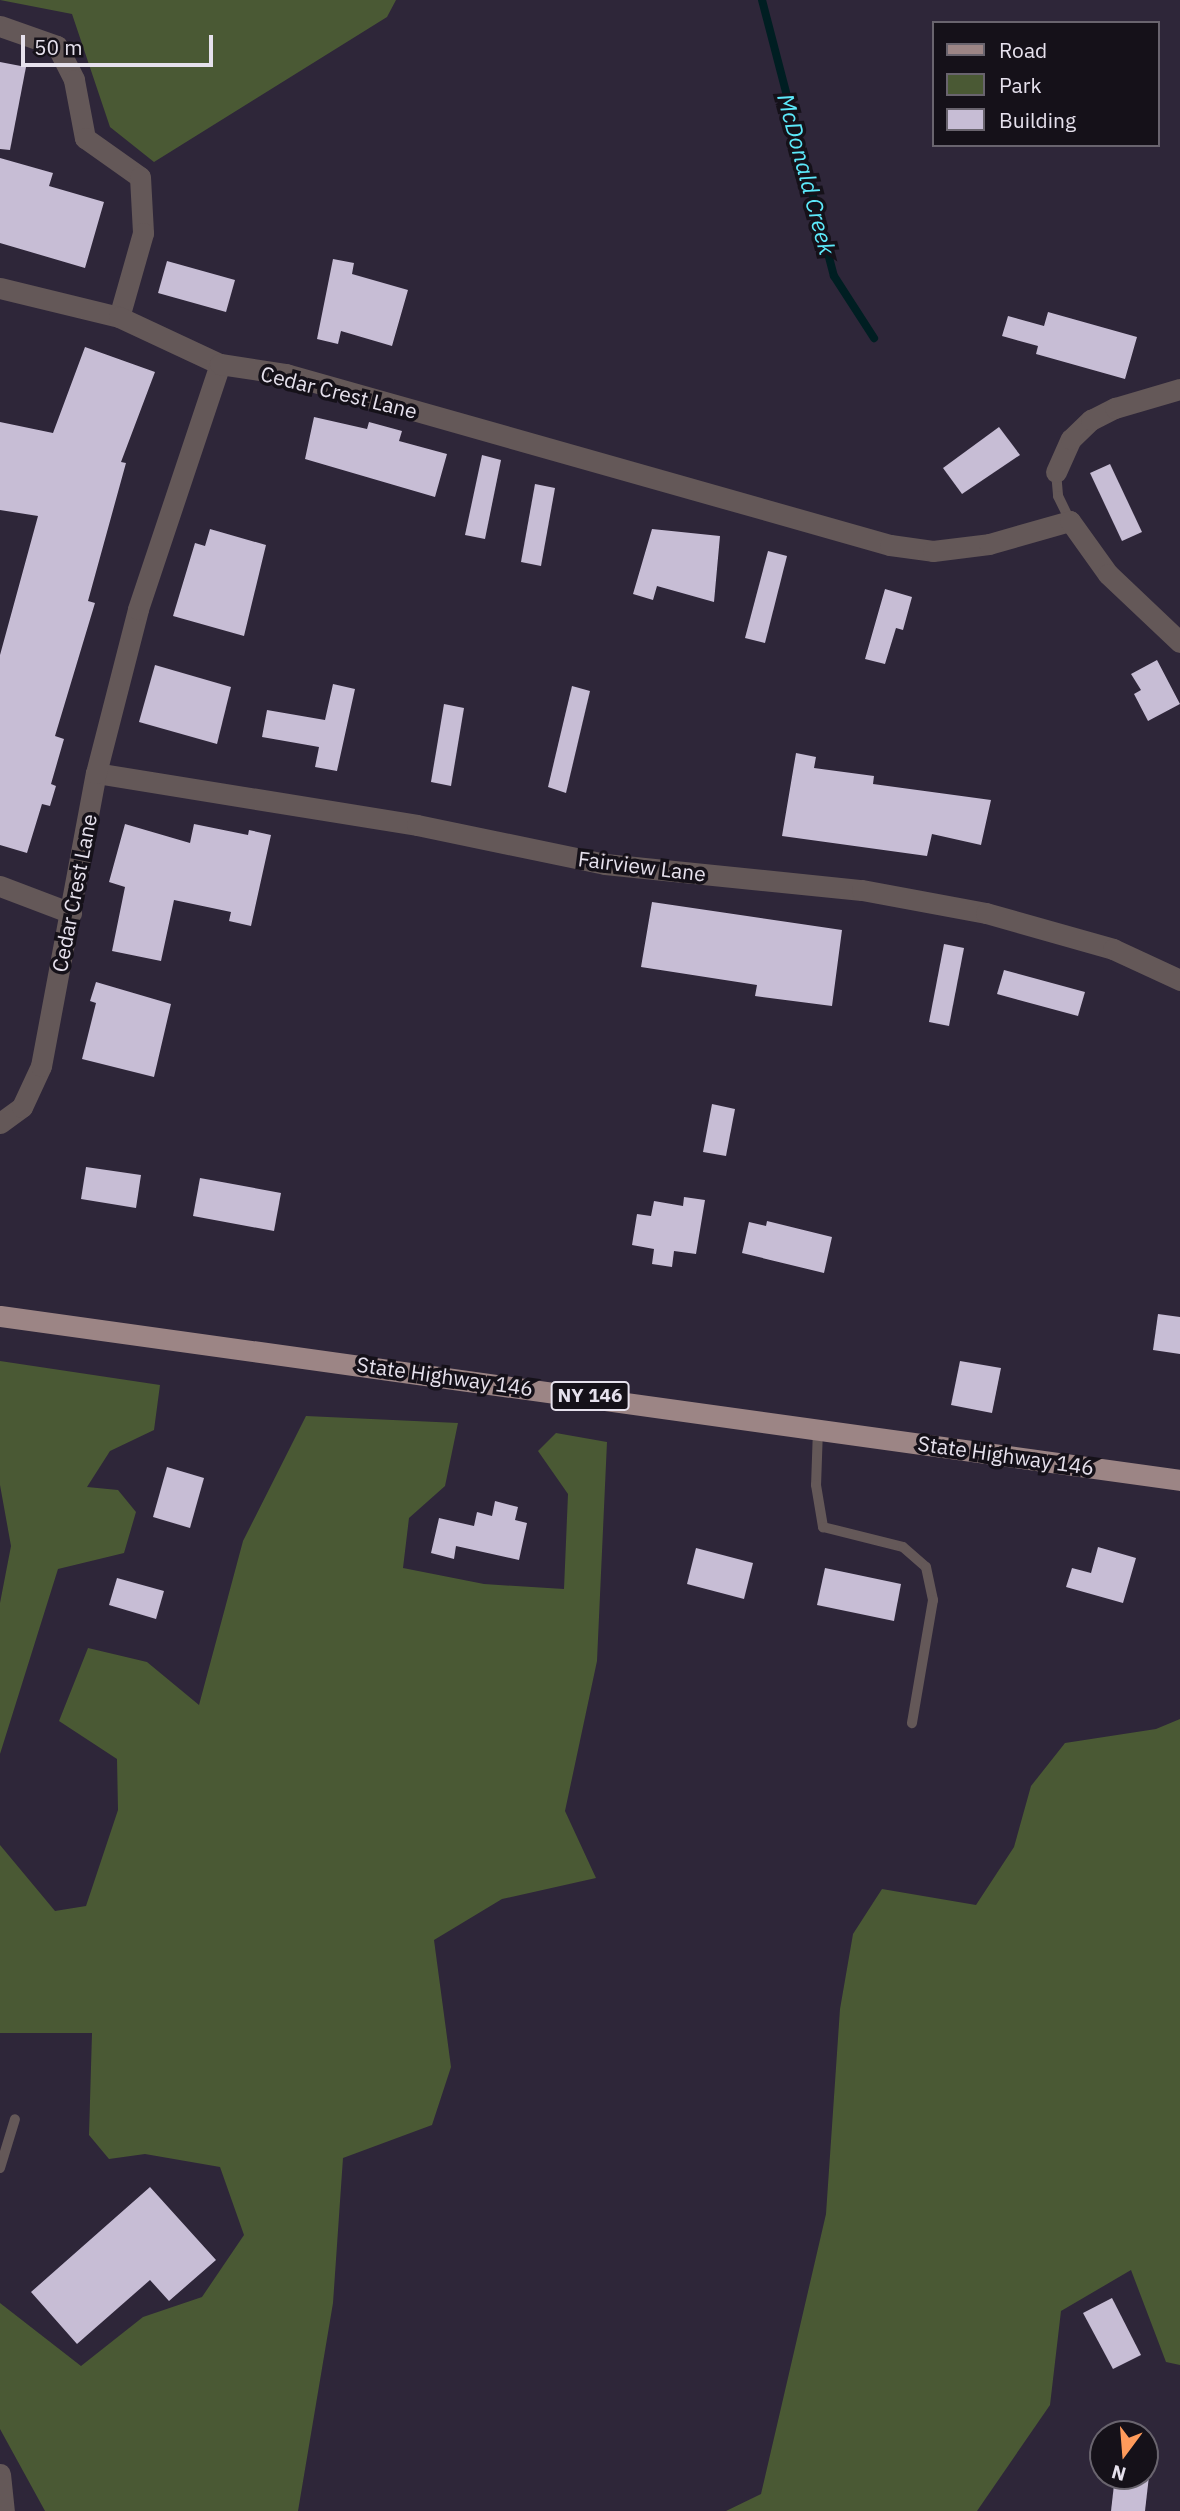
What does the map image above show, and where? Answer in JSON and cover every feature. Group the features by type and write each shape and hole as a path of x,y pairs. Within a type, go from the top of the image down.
{"main road":[{"name":"State Highway 146","path":"0,1316 818,1427 1180,1480"}],"street":[{"path":"0,26 57,46 74,80 85,138 140,177 143,233 119,317"},
{"path":"0,288 119,317 219,364"},
{"name":"Cedar Crest Lane","path":"0,1123 22,1107 41,1066 96,773 138,608 219,364 286,374 890,545 933,551 989,544 1070,521"},
{"path":"1056,472 1070,439 1091,420 1115,408 1180,389"},
{"path":"1070,521 1108,574 1180,642"},
{"name":"Fairview Lane","path":"96,773 417,824 605,864 862,890 986,913 1113,948 1175,970"},
{"path":"0,886 71,914"},
{"path":"0,2474 4,2511"}],"lane":[{"path":"1056,472 1058,496 1070,521"},
{"path":"818,1427 816,1485 823,1527 903,1547 926,1567 933,1600 912,1723"},
{"path":"0,2168 15,2119"}],"green space":[{"path":"0,0 396,0 387,17 154,162 110,127 72,14"},
{"path":"0,1361 160,1385 154,1430 110,1451 87,1487 118,1490 136,1512 124,1553 58,1569 0,1754 0,1603 11,1546 0,1485"},
{"path":"306,1416 458,1423 445,1486 409,1518 403,1568 484,1584 564,1589 568,1494 538,1451 556,1433 607,1442 597,1661 565,1811 596,1878 502,1899 434,1940 451,2067 432,2125 343,2158 333,2303 298,2511 45,2511 0,2429 0,2303 81,2366 143,2317 202,2297 244,2235 220,2167 145,2154 109,2159 89,2135 92,2033 0,2033 0,1845 55,1911 86,1906 118,1810 117,1759 59,1721 88,1648 147,1662 199,1705 243,1541"},
{"path":"1180,1719 1180,2365 1166,2362 1131,2270 1061,2311 1050,2405 977,2511 726,2511 761,2494 826,2214 840,2009 853,1934 882,1889 976,1905 1014,1847 1031,1786 1065,1743 1156,1729"}],"building":[{"path":"0,62 26,67 10,150 0,149"},
{"path":"0,158 53,173 49,186 104,202 85,268 0,243"},
{"path":"333,259 354,263 352,274 408,290 392,346 341,331 338,344 317,339"},
{"path":"167,261 235,280 226,312 158,293"},
{"path":"1048,312 1137,337 1125,379 1036,354 1038,346 1002,336 1008,316 1044,326"},
{"path":"85,347 155,372 121,462 126,463 88,601 95,603 55,736 64,739 51,784 56,786 50,806 42,804 27,853 0,845 0,655 38,516 0,510 0,422 53,433"},
{"path":"314,417 367,429 369,422 402,431 399,441 447,454 435,497 305,459"},
{"path":"999,427 1020,455 962,494 943,468"},
{"path":"482,455 501,460 485,539 465,535"},
{"path":"1110,464 1142,532 1122,541 1090,473"},
{"path":"535,484 555,488 541,566 521,562"},
{"path":"210,529 266,545 244,636 173,616 195,543 205,546"},
{"path":"652,529 720,536 714,602 657,586 653,600 633,594"},
{"path":"768,551 787,556 765,643 745,638"},
{"path":"885,589 912,597 903,630 896,628 885,664 865,659"},
{"path":"1157,660 1180,704 1148,721 1134,694 1141,690 1131,674"},
{"path":"155,665 231,687 217,744 139,722"},
{"path":"333,684 355,689 337,771 315,767 319,747 262,737 267,710 325,720"},
{"path":"572,686 590,691 566,793 548,787"},
{"path":"444,704 464,708 451,786 431,782"},
{"path":"796,753 816,757 814,768 874,776 873,784 991,800 981,845 932,834 927,856 782,836"},
{"path":"125,824 190,843 194,824 248,835 249,830 271,835 251,926 229,921 231,912 174,900 161,961 112,951 125,887 109,882"},
{"path":"652,902 842,930 832,1006 755,996 757,985 641,967"},
{"path":"944,944 964,948 949,1026 929,1022"},
{"path":"1004,970 1085,992 1078,1016 997,994"},
{"path":"96,982 171,1004 154,1077 82,1059 96,1003 90,1001"},
{"path":"712,1104 735,1109 726,1156 703,1152"},
{"path":"86,1167 141,1175 136,1208 81,1199"},
{"path":"200,1178 281,1193 274,1231 193,1216"},
{"path":"684,1197 705,1200 696,1254 674,1251 672,1267 652,1264 654,1249 632,1245 637,1214 651,1216 654,1201 683,1206"},
{"path":"767,1221 832,1237 824,1273 742,1253 749,1222 766,1226"},
{"path":"1158,1314 1180,1317 1180,1354 1153,1350"},
{"path":"960,1361 1001,1368 992,1413 951,1405"},
{"path":"167,1467 204,1478 190,1528 153,1517"},
{"path":"495,1501 518,1507 515,1520 527,1523 519,1560 456,1546 454,1559 431,1553 439,1518 474,1526 477,1512 492,1516"},
{"path":"1098,1547 1136,1558 1123,1603 1066,1587 1072,1568 1091,1573"},
{"path":"696,1548 753,1563 744,1599 687,1584"},
{"path":"825,1568 901,1584 894,1621 817,1605"},
{"path":"117,1578 164,1591 156,1619 109,1605"},
{"path":"150,2187 216,2260 169,2301 150,2280 77,2344 31,2292"},
{"path":"1112,2298 1141,2355 1113,2369 1083,2313"},
{"path":"1113,2490 1147,2490 1145,2511 1111,2511"}],"waterway":[{"name":"McDonald Creek","path":"762,0 834,276 874,338"}]}
